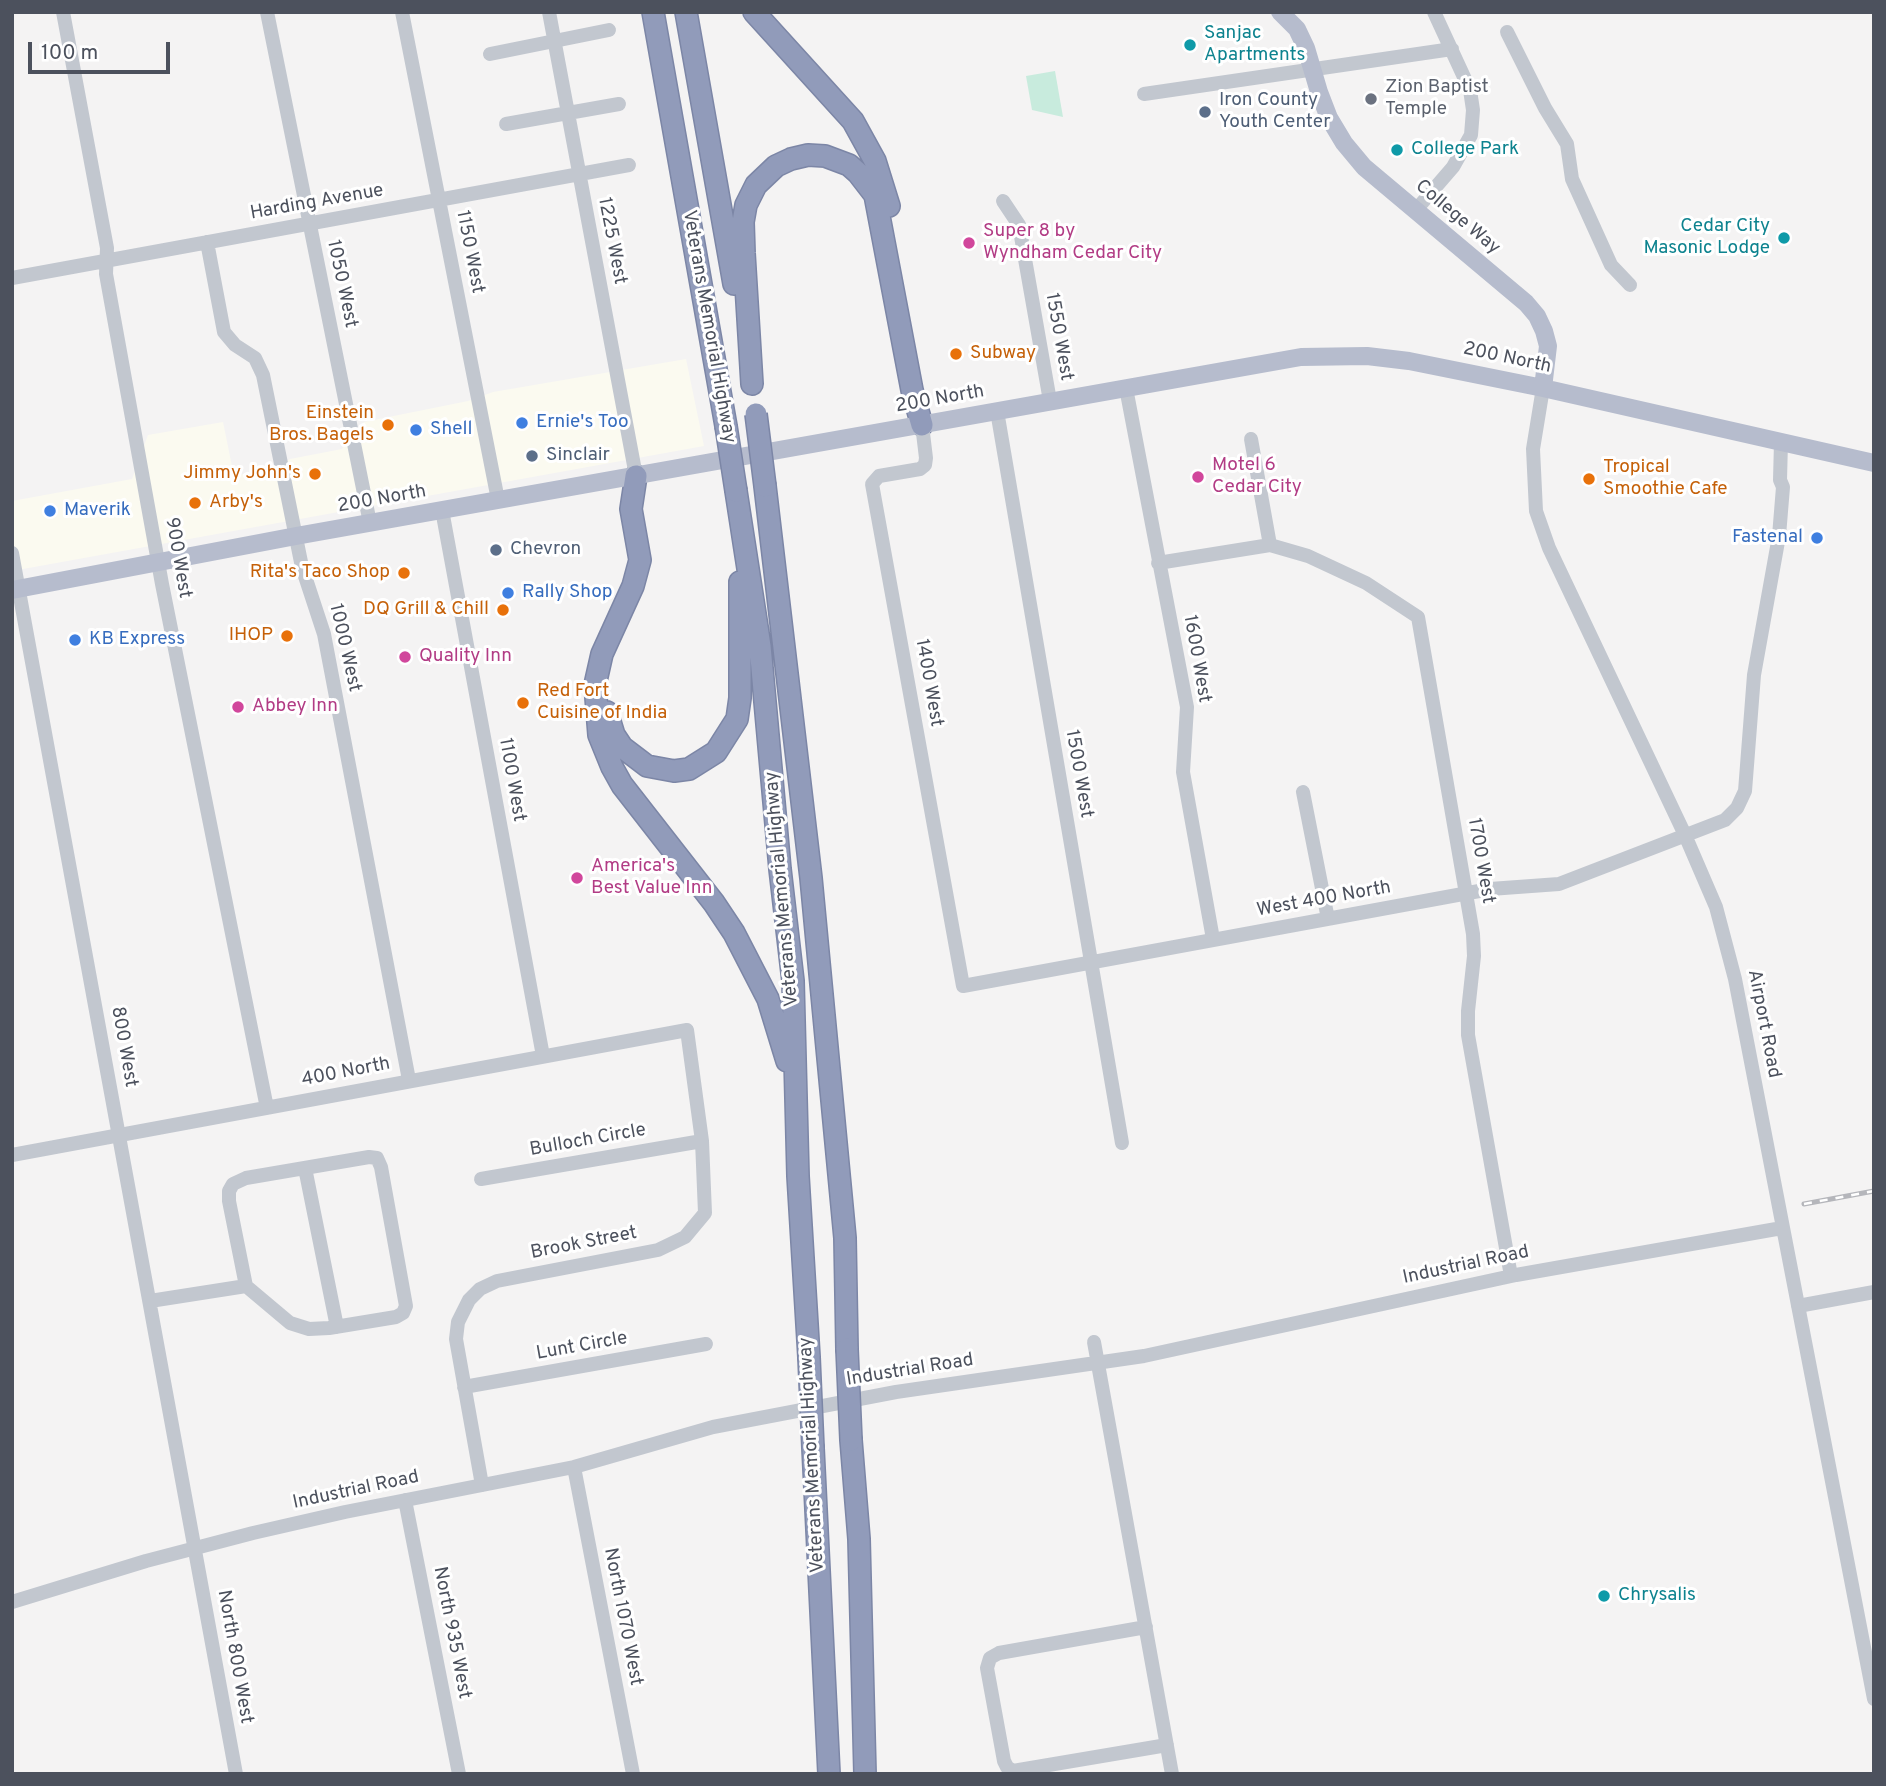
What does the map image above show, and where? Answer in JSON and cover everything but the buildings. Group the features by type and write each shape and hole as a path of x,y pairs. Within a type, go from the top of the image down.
{"highway":[{"name":"Veterans Memorial Highway","path":"653,12 726,426 760,646 793,981 798,1176 829,1774"},
{"name":"Veterans Memorial Highway","path":"686,12 752,384 811,878 845,1238 847,1349 859,1539 865,1774"},
{"path":"754,12 840,104 867,142 875,161 891,214 925,387 922,425"},
{"path":"752,384 743,222 746,205 756,185 776,166 808,155 825,156 849,166 858,173 875,195 912,390 922,425"},
{"path":"636,476 645,501 652,558 645,589 612,657 607,674 606,704 608,721 622,747 648,766 674,771 689,769 704,761 724,741 737,719 740,698 740,520"},
{"path":"636,476 631,509 640,560 633,586 602,654 595,685 599,735 622,785 714,903 734,933 768,999 785,1052 793,1095 798,1176"}],"main road":[{"name":"College Way","path":"1280,12 1297,29 1329,118 1344,144 1364,167 1526,303 1537,316 1548,346 1542,388"},
{"name":"200 North","path":"16,590 296,536 1301,357 1338,356 1409,361 1542,388 1874,463"}],"street":[{"name":"900 West","path":"63,12 107,248 106,274 158,563 267,1108"},
{"name":"1050 West","path":"267,12 370,523"},
{"name":"1150 West","path":"402,12 498,500"},
{"name":"1225 West","path":"549,12 636,476"},
{"path":"1415,211 1454,167 1471,135 1473,110 1470,90 1434,12"},
{"path":"490,54 609,30"},
{"path":"1507,32 1545,108 1567,144 1572,179 1611,264 1630,285"},
{"path":"1144,94 1452,49"},
{"path":"506,124 619,104"},
{"name":"Harding Avenue","path":"12,278 629,165"},
{"name":"1550 West","path":"1003,201 1019,225 1050,401"},
{"name":"1000 West","path":"207,242 224,332 235,345 255,358 263,375 302,568 324,634 409,1080"},
{"name":"1600 West","path":"1126,387 1187,707 1183,772 1213,939"},
{"name":"Airport Road","path":"1542,388 1533,449 1536,511 1549,548 1685,835 1716,907 1735,979 1874,1699"},
{"name":"1500 West","path":"997,411 1122,1143"},
{"name":"1400 West","path":"922,425 925,465 919,469 879,476 872,484 963,986"},
{"path":"1251,439 1270,545"},
{"name":"West 400 North","path":"963,986 1466,894 1571,881 1725,820 1737,808 1745,791 1754,674 1779,536 1783,487 1780,480 1781,442"},
{"name":"1100 West","path":"442,510 543,1056"},
{"name":"1700 West","path":"1158,564 1270,545 1308,556 1366,583 1418,617 1474,934 1468,1035 1511,1276"},
{"name":"800 West","path":"12,553 16,590 195,1548"},
{"path":"1303,792 1328,919"},
{"name":"400 North","path":"12,1154 687,1030"},
{"name":"Brook Street","path":"482,1485 456,1330 461,1313 474,1294 497,1281 658,1250 685,1237 705,1213 702,1141 687,1030"},
{"name":"Bulloch Circle","path":"481,1179 702,1141"},
{"path":"369,1157 377,1158 382,1167 406,1306 403,1313 396,1317 309,1329 290,1323 246,1286 229,1191 233,1184 246,1178 369,1157"},
{"path":"305,1168 337,1327"},
{"name":"Industrial Road","path":"12,1602 195,1548 299,1522 574,1467 695,1431 896,1392 1098,1364 1179,1349 1511,1276 1782,1228"},
{"path":"150,1301 246,1286"},
{"path":"1798,1306 1874,1292"},
{"path":"1094,1342 1172,1774"},
{"name":"Lunt Circle","path":"464,1387 706,1345"},
{"name":"North 1070 West","path":"574,1467 633,1774"},
{"name":"North 935 West","path":"405,1500 459,1774"},
{"name":"North 800 West","path":"195,1548 236,1774"},
{"path":"1146,1627 995,1654 987,1665 989,1682 1004,1761 1007,1768 1013,1772 1167,1745"}],"shaded area":[{"path":"686,359 704,446 12,571 12,501 132,479 148,435 223,422 234,476 274,469 290,459 342,449 364,422 468,401 493,392"}],"green space":[{"path":"1055,71 1063,117 1032,110 1026,76"}],"railway":[{"path":"1804,1204 1874,1191"}],"place":[{"name":"Sanjac Apartments","path":"1190,45"},
{"name":"Zion Baptist Temple","path":"1371,99"},
{"name":"Iron County Youth Center","path":"1205,112"},
{"name":"College Park","path":"1397,150"},
{"name":"Cedar City Masonic Lodge","path":"1784,238"},
{"name":"Super 8 by Wyndham Cedar City","path":"969,243"},
{"name":"Subway","path":"956,354"},
{"name":"Ernie's Too","path":"522,423"},
{"name":"Einstein Bros. Bagels","path":"388,425"},
{"name":"Shell","path":"416,430"},
{"name":"Sinclair","path":"532,456"},
{"name":"Jimmy John's","path":"315,474"},
{"name":"Motel 6 Cedar City","path":"1198,477"},
{"name":"Tropical Smoothie Cafe","path":"1589,479"},
{"name":"Arby's","path":"195,503"},
{"name":"Maverik","path":"50,511"},
{"name":"Fastenal","path":"1817,538"},
{"name":"Chevron","path":"496,550"},
{"name":"Rita's Taco Shop","path":"404,573"},
{"name":"Rally Shop","path":"508,593"},
{"name":"DQ Grill & Chill","path":"503,610"},
{"name":"IHOP","path":"287,636"},
{"name":"KB Express","path":"75,640"},
{"name":"Quality Inn","path":"405,657"},
{"name":"Red Fort Cuisine of India","path":"523,703"},
{"name":"Abbey Inn","path":"238,707"},
{"name":"America's Best Value Inn","path":"577,878"},
{"name":"Chrysalis","path":"1604,1596"}]}
